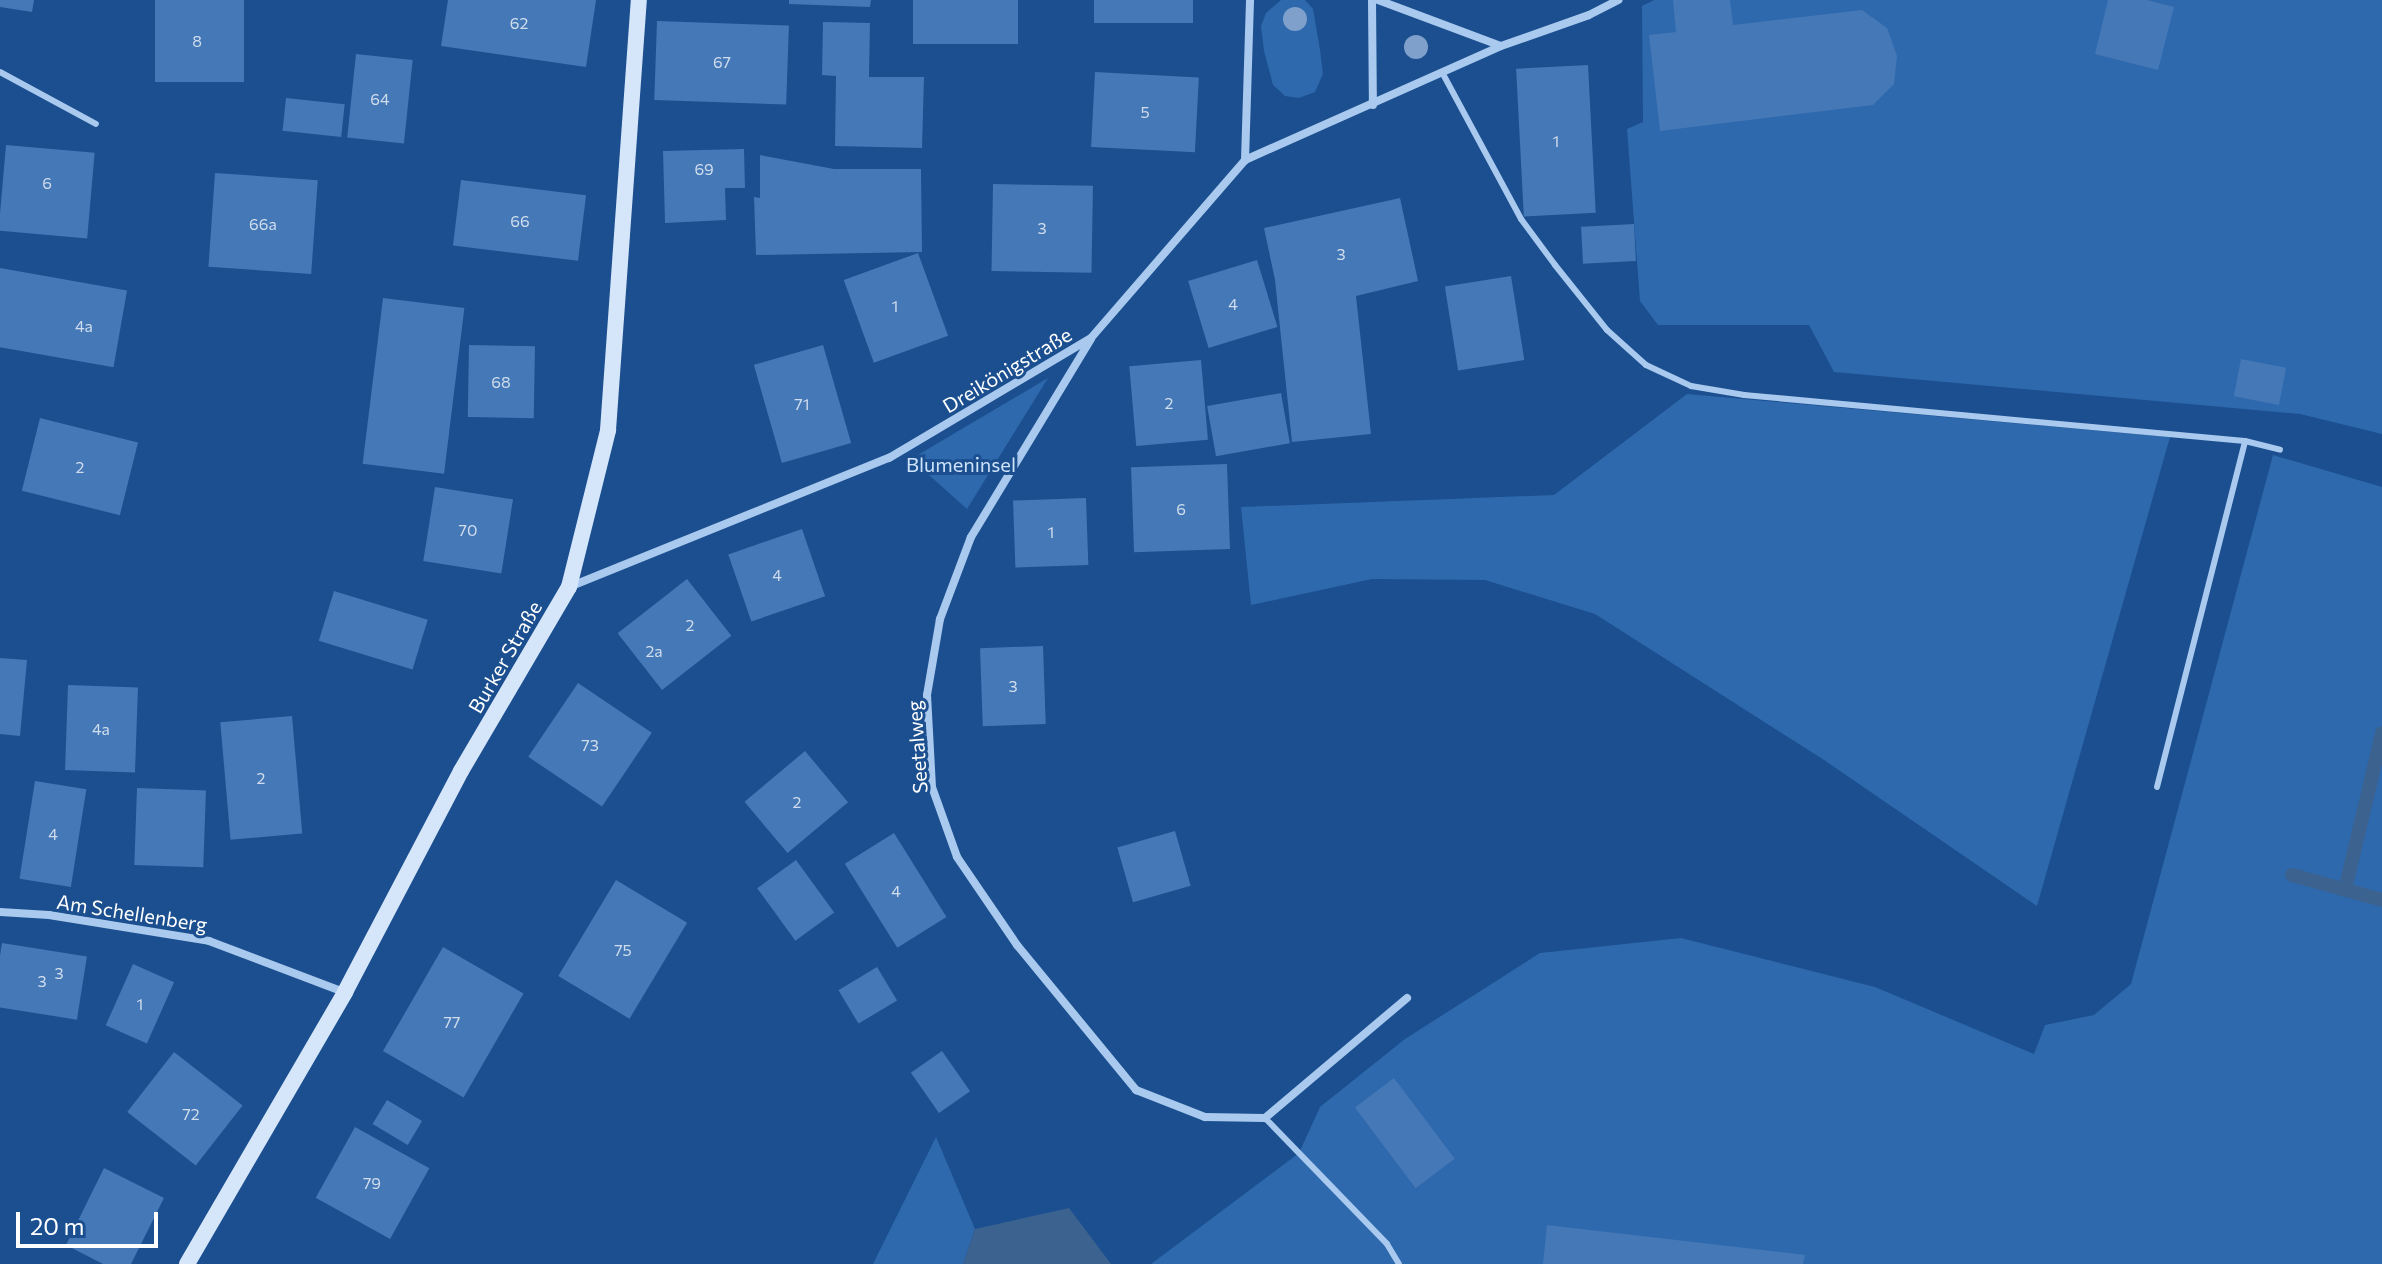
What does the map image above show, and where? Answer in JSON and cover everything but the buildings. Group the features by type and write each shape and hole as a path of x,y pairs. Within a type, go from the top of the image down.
{"main road":[{"name":"Burker Straße","path":"187,1264 345,992 461,771 569,587 608,430 639,0"}],"street":[{"path":"1245,160 1250,0"},
{"path":"1373,105 1375,0 1501,46"},
{"name":"Dreikönigstraße","path":"569,587 889,458 1091,338 1245,160 1501,46 1589,15 1618,0"},
{"name":"Seetalweg","path":"1091,338 971,537 940,619 927,695 932,787 957,857 1017,945 1136,1090 1205,1117 1265,1118"},
{"name":"Am Schellenberg","path":"0,912 49,915 209,941 345,992"},
{"path":"1265,1118 1407,998"}],"lane":[{"path":"0,72 96,124"},
{"path":"1443,74 1521,219 1607,330 1646,365 1691,386 1744,395 2245,441 2280,450"},
{"path":"2157,787 2245,441"},
{"path":"1265,1118 1387,1244 1399,1264"}],"green space":[{"path":"1281,0 1305,0 1313,9 1323,74 1315,92 1299,98 1285,96 1273,85 1264,51 1261,26 1266,13"},
{"path":"1654,0 2382,0 2382,434 2300,414 1834,372 1809,325 1658,325 1640,301 1627,129 1643,122 1642,6"},
{"name":"Blumeninsel","path":"1048,378 967,509 911,459"},
{"path":"1687,394 2170,437 2037,906 1824,760 1595,614 1485,580 1372,579 1251,605 1241,507 1554,495"},
{"path":"2273,455 2382,487 2382,1264 1151,1264 1299,1153 1320,1107 1405,1039 1540,953 1681,938 1875,987 2034,1054 2045,1025 2094,1015 2131,984"},
{"path":"936,1137 975,1229 963,1264 873,1264"}],"shaded area":[{"path":"1069,1208 1111,1264 963,1264 975,1229"}],"waterway":[{"path":"2345,890 2382,733"},
{"path":"2292,875 2382,900"}]}
